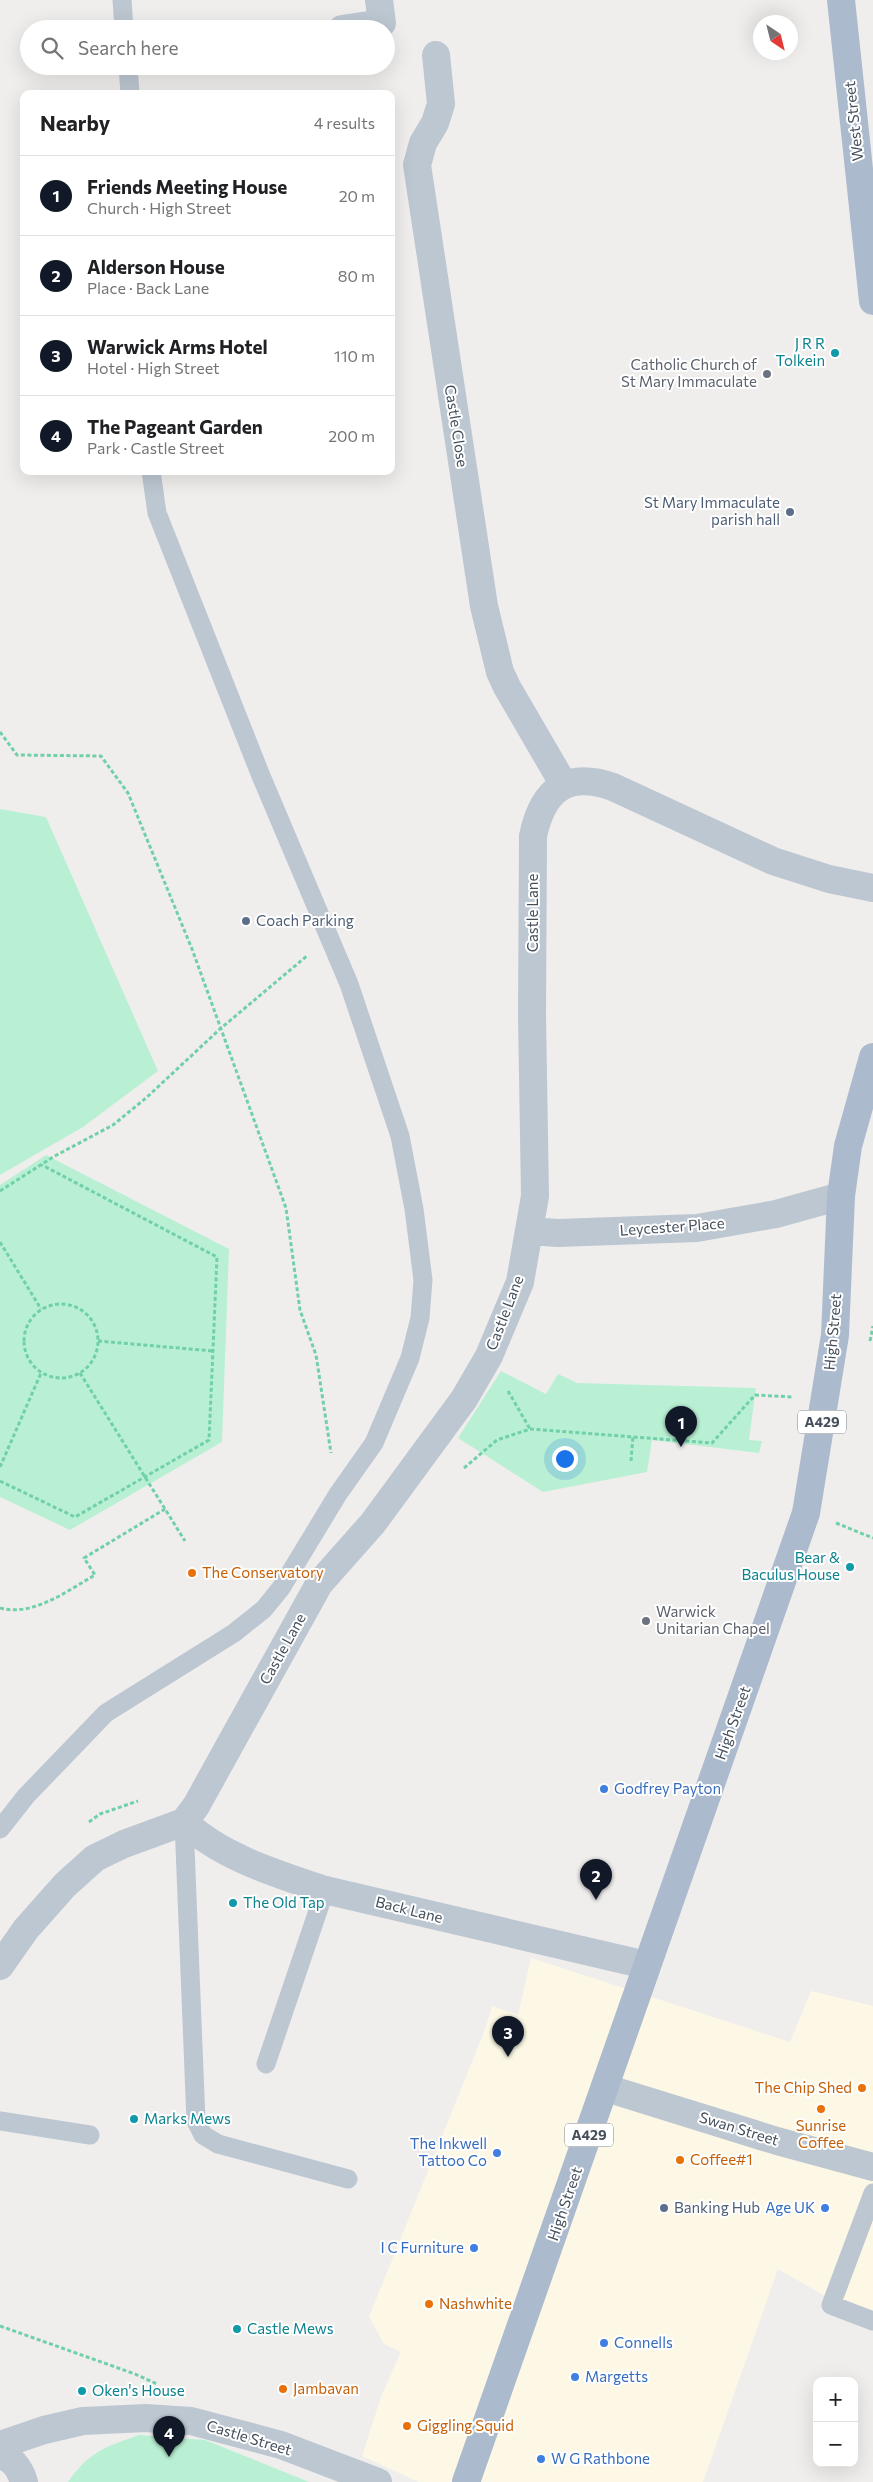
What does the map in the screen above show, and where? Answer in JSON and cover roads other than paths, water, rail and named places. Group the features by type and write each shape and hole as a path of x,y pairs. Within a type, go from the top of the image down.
{"main road":[{"name":"West Street","path":"845,1 870,243 873,302"},
{"name":"High Street","path":"466,2482 606,2088 646,1965 806,1513 835,1335 841,1196 848,1146 873,1057"}],"street":[{"path":"379,0 382,20"},
{"name":"Castle Close","path":"436,55 441,104 435,123 423,143 417,165 484,606 500,672 509,693 564,784"},
{"path":"564,784 578,780 594,780 613,786 773,861 829,879 873,888"},
{"name":"Castle Lane","path":"184,1822 196,1806 319,1584 373,1523 464,1399 504,1322 520,1282 535,1196 532,1016 533,836 543,806 553,793 564,784"},
{"name":"Leycester Place","path":"529,1232 558,1233 697,1228 776,1214 841,1196"},
{"path":"0,1966 26,1929 65,1886 95,1858 124,1844 184,1822"},
{"name":"Back Lane","path":"184,1822 201,1838 216,1847 276,1873 325,1890 646,1965"},
{"name":"Swan Street","path":"606,2088 777,2141 873,2167"},
{"name":"Castle Street","path":"0,2445 44,2430 83,2421 146,2418 191,2420 281,2445 378,2482"},
{"path":"0,2455 6,2457 20,2468 24,2482"}],"lane":[{"path":"122,0 123,20"},
{"path":"129,75 130,90"},
{"path":"0,1829 26,1796 106,1713 234,1633 264,1608 281,1588 338,1494 374,1443 410,1358 420,1318 423,1280 414,1210 400,1136 349,984 261,776 157,513 152,475"},
{"path":"184,1822 196,2121 203,2135 218,2144 348,2179"},
{"path":"266,2064 325,1890"},
{"path":"0,2121 90,2135"},
{"path":"873,2193 830,2306 873,2322"}],"place":[{"name":"J R R Tolkein","path":"835,353"},
{"name":"Catholic Church of St Mary Immaculate","path":"767,374"},
{"name":"St Mary Immaculate parish hall","path":"790,512"},
{"name":"Coach Parking","path":"246,921"},
{"name":"Friends Meeting House","path":"681,1447"},
{"name":"Bear & Baculus House","path":"850,1567"},
{"name":"The Conservatory","path":"192,1573"},
{"name":"Warwick Unitarian Chapel","path":"646,1621"},
{"name":"Godfrey Payton","path":"604,1789"},
{"name":"Alderson House","path":"596,1900"},
{"name":"The Old Tap","path":"233,1903"},
{"name":"Warwick Arms Hotel","path":"508,2057"},
{"name":"The Chip Shed","path":"862,2088"},
{"name":"Sunrise Coffee","path":"821,2109"},
{"name":"Marks Mews","path":"134,2119"},
{"name":"The Inkwell Tattoo Co","path":"497,2153"},
{"name":"Coffee#1","path":"680,2160"},
{"name":"Banking Hub","path":"664,2208"},
{"name":"Age UK","path":"825,2208"},
{"name":"I C Furniture","path":"474,2248"},
{"name":"Nashwhite","path":"429,2304"},
{"name":"Castle Mews","path":"237,2329"},
{"name":"Connells","path":"604,2343"},
{"name":"Margetts","path":"575,2377"},
{"name":"Jambavan","path":"283,2389"},
{"name":"Oken's House","path":"82,2391"},
{"name":"Giggling Squid","path":"407,2426"},
{"name":"The Pageant Garden","path":"169,2457"},
{"name":"W G Rathbone","path":"541,2459"}]}
